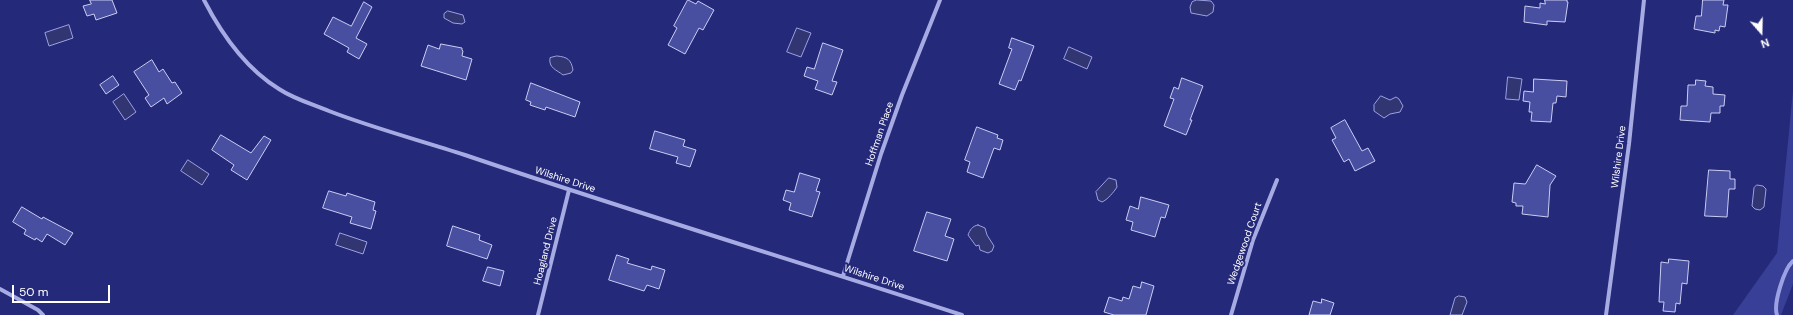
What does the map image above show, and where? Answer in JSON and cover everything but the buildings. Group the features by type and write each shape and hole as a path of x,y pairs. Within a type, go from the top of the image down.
{"street":[{"name":"Wilshire Drive","path":"204,0 233,47 243,58 264,79 299,100 365,125 424,141 569,190 962,315"},
{"name":"Hoffman Place","path":"843,276 881,154 902,95 940,0"},
{"name":"Wilshire Drive","path":"1606,315 1629,144 1644,0"},
{"name":"Wedgewood Court","path":"1231,315 1253,240 1276,180"},
{"name":"Hoagland Drive","path":"538,315 569,190"},
{"path":"0,289 38,310 43,315"}],"shaded area":[{"path":"1197,0 1211,1 1214,5 1213,12 1207,16 1191,13 1190,7 1192,2"},
{"path":"448,11 463,15 465,22 462,24 453,23 444,18 444,14"},
{"path":"69,25 73,38 49,46 45,33"},
{"path":"797,28 811,33 801,57 787,52"},
{"path":"1069,47 1092,57 1087,69 1064,59"},
{"path":"557,56 566,58 570,61 573,70 571,73 563,75 550,64 550,58"},
{"path":"1508,77 1522,79 1519,100 1506,99"},
{"path":"1793,91 1793,284 1781,315 1733,315 1777,253"},
{"path":"124,94 136,112 125,120 113,102"},
{"path":"1381,96 1390,100 1396,97 1399,99 1403,106 1400,112 1390,114 1384,118 1374,111 1374,105"},
{"path":"188,160 209,174 202,185 181,171"},
{"path":"1109,178 1116,180 1117,187 1106,200 1102,202 1098,200 1096,192"},
{"path":"1757,185 1763,186 1766,189 1764,207 1760,210 1755,209 1752,206 1754,188"},
{"path":"978,225 985,228 987,235 994,246 992,251 988,253 980,250 979,245 976,246 968,235 974,226"},
{"path":"340,233 367,242 363,254 336,245"},
{"path":"1459,296 1465,297 1467,302 1462,315 1450,315 1455,298"}],"waterway":[{"path":"1777,315 1776,310 1780,287 1786,271 1793,261"}]}
